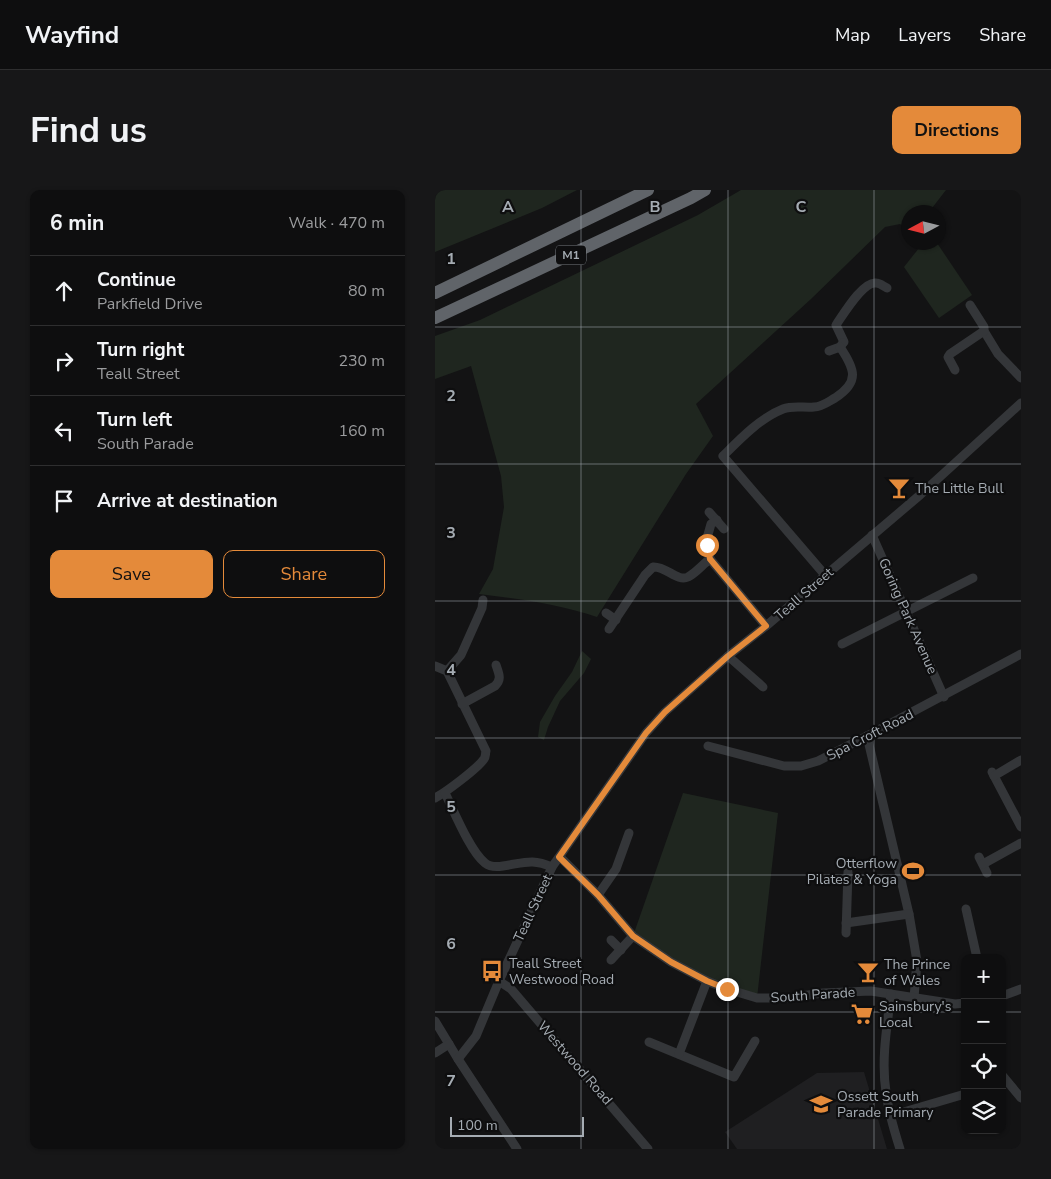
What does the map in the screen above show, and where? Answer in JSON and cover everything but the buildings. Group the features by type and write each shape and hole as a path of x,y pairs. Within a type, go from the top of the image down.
{"highway":[{"name":"M1","path":"435,293 647,190"},
{"name":"M1","path":"435,318 682,203 705,190"}],"street":[{"path":"825,575 762,496 723,456 743,436 783,409 819,406 843,393 849,386 853,374 844,343 836,325 860,292 871,283 878,282 887,288"},
{"path":"970,305 998,354 1021,378"},
{"path":"938,357 948,357 984,332"},
{"path":"829,351 844,343"},
{"path":"948,357 955,370"},
{"name":"Teall Street","path":"458,1059 476,1036 499,981 552,867 646,733 665,712 728,656 873,535 1021,403"},
{"path":"709,512 724,529"},
{"path":"717,520 711,524 707,538 710,559 766,626"},
{"name":"Goring Park Avenue","path":"873,535 944,697"},
{"path":"609,629 645,575 653,568 664,568 682,578 687,577 710,559"},
{"path":"843,644 973,578"},
{"path":"447,671 461,655 482,608 483,600"},
{"path":"606,613 616,620"},
{"name":"Spa Croft Road","path":"708,746 784,766 801,766 818,761 944,697 1021,654"},
{"path":"728,656 760,684 749,688"},
{"path":"435,666 447,671 486,751 485,758 445,793 435,798"},
{"path":"462,704 499,682 500,676 496,666"},
{"path":"867,736 909,914 917,961 914,998"},
{"path":"1021,760 993,774 1021,827"},
{"path":"445,793 475,852 485,864 501,866 539,861 552,867"},
{"path":"598,895 616,869 629,832"},
{"path":"983,865 1021,843"},
{"name":"South Parade","path":"559,857 598,895 633,936 671,962 707,981 757,998 786,998 823,993 871,991 961,1003"},
{"path":"846,933 847,872"},
{"path":"966,910 976,954"},
{"path":"846,923 909,914"},
{"path":"611,960 633,936"},
{"path":"611,940 621,950"},
{"name":"Westwood Road","path":"499,981 511,989 648,1149"},
{"path":"679,1054 707,981"},
{"path":"1006,995 1021,989"},
{"path":"891,994 884,1073 890,1116 900,1149"},
{"path":"435,1021 517,1149"},
{"path":"649,1042 734,1077 755,1041"},
{"path":"435,1053 449,1044"},
{"path":"1006,1080 1021,1098"},
{"path":"890,1116 961,1095"}],"shaded area":[{"path":"435,190 577,190 542,208 435,252"},
{"path":"741,190 946,190 934,205 901,205 901,225 885,227 811,299 696,404 713,436 686,474 597,617 554,605 479,594 493,569 504,507 501,476 471,366 435,379 435,336 480,320 698,215"},
{"path":"917,250 942,250 972,295 939,318 904,267"},
{"path":"582,651 591,659 584,673 560,701 544,740 538,737 540,722 572,672"},
{"path":"683,793 778,813 757,998 727,989 633,936"},
{"name":"Ossett South Parade Primary","path":"864,1072 887,1149 737,1149 725,1132 817,1073"}],"place":[{"name":"The Little Bull","path":"899,488"},
{"name":"Otterflow Pilates & Yoga","path":"913,871"},
{"name":"Teall Street Westwood Road","path":"492,971"},
{"name":"The Prince of Wales","path":"868,972"},
{"name":"Sainsbury's Local","path":"862,1014"},
{"name":"Ossett South Parade Primary","path":"821,1104"}],"route":[{"path":"707,545 710,559 766,626 728,656 665,712 646,733 559,857 598,895 633,936 671,962 727,989"}]}
